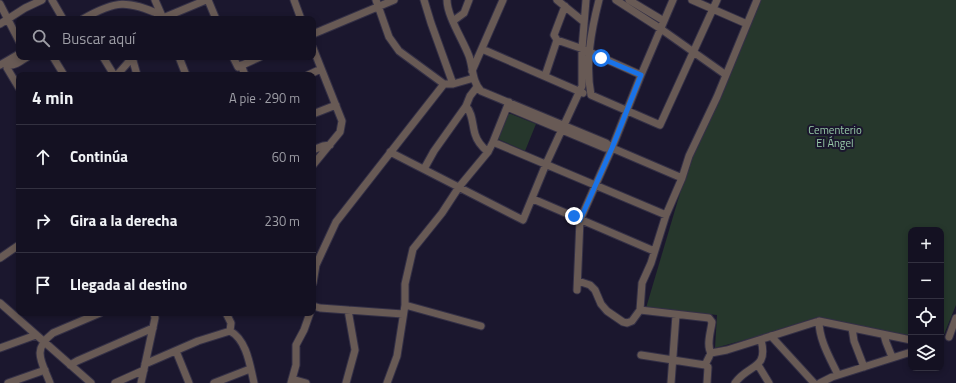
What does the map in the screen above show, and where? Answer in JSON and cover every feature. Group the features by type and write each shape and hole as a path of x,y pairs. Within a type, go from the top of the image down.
{"street":[{"path":"0,24 25,8 42,0"},
{"path":"52,0 61,16"},
{"path":"155,0 163,16"},
{"path":"166,16 207,0 215,16"},
{"path":"316,33 378,3 394,0"},
{"path":"424,0 453,84"},
{"path":"447,0 453,21 469,55 477,87 487,94 508,104 563,128 606,143 608,148 682,178"},
{"path":"453,21 464,13 470,0"},
{"path":"378,3 389,37 399,52 444,84 453,84 473,75 482,49 503,0"},
{"path":"557,0 584,22"},
{"path":"586,0 584,22 591,96 660,125 717,0"},
{"path":"390,152 523,220 546,164 581,93 586,51 599,0"},
{"path":"616,0 661,28 692,52 726,75"},
{"path":"629,0 664,21"},
{"path":"577,290 580,220 608,148 627,111 674,0"},
{"path":"692,0 747,24"},
{"path":"578,281 590,285 595,290 604,307 623,322 632,322 640,310 642,283 651,263 666,215 682,178 689,156 726,75 757,0"},
{"path":"296,1 300,16"},
{"path":"89,16 112,2 126,2 147,8 161,16"},
{"path":"0,4 16,36"},
{"path":"565,6 554,35 557,40 641,75"},
{"path":"97,16 100,13 100,10"},
{"path":"544,76 557,40"},
{"path":"482,49 581,93"},
{"path":"316,55 342,121 340,132 316,161"},
{"path":"6,63 16,56"},
{"path":"6,63 11,65 22,60"},
{"path":"55,60 62,72"},
{"path":"106,60 112,72"},
{"path":"120,72 130,60"},
{"path":"133,60 136,72"},
{"path":"180,60 185,72"},
{"path":"234,60 238,67 253,60"},
{"path":"6,63 7,68 16,83"},
{"path":"241,65 244,72"},
{"path":"315,72 322,69"},
{"path":"316,260 336,222 444,84"},
{"path":"424,169 434,151 466,106 470,96 477,87"},
{"path":"387,383 397,356 405,305 405,284 413,249 442,213 459,187 488,152 508,104"},
{"path":"316,113 336,105"},
{"path":"466,106 470,111 475,133 479,142 488,152"},
{"path":"493,142 594,186 666,215"},
{"path":"316,149 330,145"},
{"path":"532,199 654,251"},
{"path":"0,258 16,247"},
{"path":"0,304 16,314"},
{"path":"405,305 481,326"},
{"path":"316,307 403,314"},
{"path":"346,383 355,350 348,310"},
{"path":"640,310 709,318 712,320 709,344 709,350 711,353 705,365"},
{"path":"671,383 676,315"},
{"path":"19,316 36,336 91,383"},
{"path":"50,383 39,354 40,348 48,336 93,316"},
{"path":"154,316 154,325"},
{"path":"141,383 154,325 158,316"},
{"path":"227,316 230,323 230,331"},
{"path":"306,383 292,381 296,365 296,346 309,316"},
{"path":"949,337 956,318"},
{"path":"711,353 761,340 818,321 908,339"},
{"path":"818,321 824,344 838,375"},
{"path":"70,365 154,325"},
{"path":"852,328 854,341 864,367"},
{"path":"115,383 176,350 230,331"},
{"path":"230,331 241,342 254,383"},
{"path":"884,335 892,357"},
{"path":"0,348 36,336"},
{"path":"770,336 814,383"},
{"path":"735,383 740,376 758,365 762,360 763,348 761,340"},
{"path":"176,350 189,383"},
{"path":"820,383 838,375 908,353"},
{"path":"641,355 705,365 708,367 707,383"},
{"path":"758,365 769,383"},
{"path":"214,383 250,369"},
{"path":"8,383 45,370"}],"green space":[{"name":"Cementerio El Ángel","path":"761,0 956,0 956,305 944,335 944,227 908,227 908,335 818,317 715,348 717,315 646,308 683,183 694,152 726,85"},
{"path":"508,114 536,124 525,151 498,139"}],"route":[{"path":"574,216 580,220 612,148 641,75 601,58"}]}
